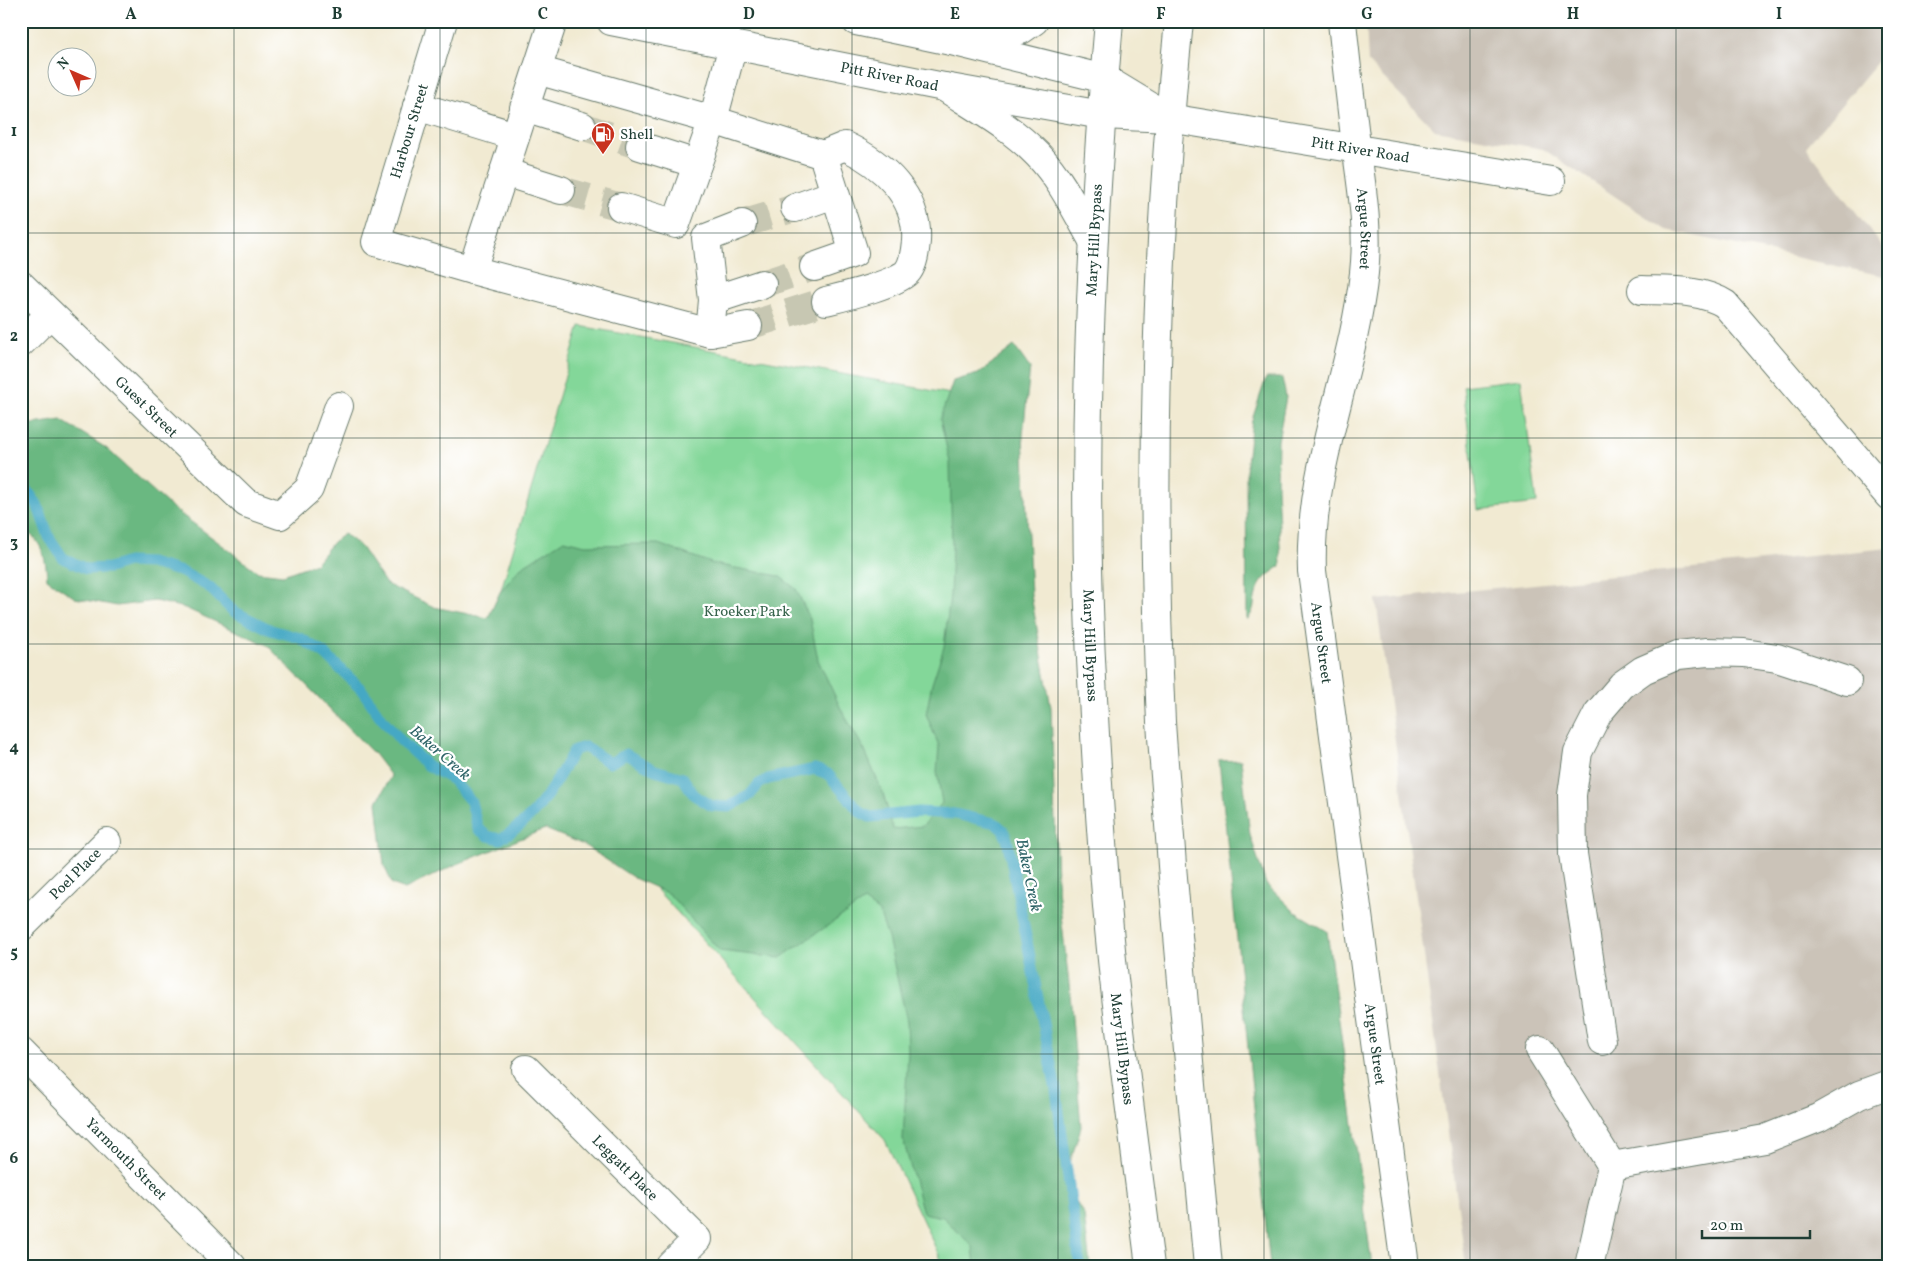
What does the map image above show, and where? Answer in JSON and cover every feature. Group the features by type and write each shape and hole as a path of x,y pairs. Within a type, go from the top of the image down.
{"main road":[{"name":"Harbour Street","path":"443,21 376,242 472,270"},
{"path":"553,21 472,270 710,332 748,326"},
{"name":"Pitt River Road","path":"611,21 725,35 944,87 1102,114 1169,118 1552,181"},
{"name":"Pitt River Road","path":"856,21 951,41 1104,79 1169,118"},
{"path":"951,41 1021,30 1034,21"},
{"name":"Mary Hill Bypass","path":"1109,21 1092,240 1087,479 1092,694 1101,835 1114,978 1150,1266"},
{"path":"1179,21 1169,118 1158,320 1155,510 1157,624 1162,726 1180,972 1208,1266"},
{"name":"Argue Street","path":"1342,21 1356,149 1365,205 1367,242 1365,266 1349,359 1318,483 1311,543 1316,606 1405,1266"},
{"path":"620,207 676,224 713,120 725,35"},
{"path":"537,70 713,120 822,155 845,146 868,157 904,192 917,224 915,255 908,272 890,282 826,302"},
{"path":"944,87 1004,126 1038,155 1063,189 1092,240"},
{"path":"417,106 516,136"},
{"path":"524,108 582,126"},
{"path":"640,146 697,164"},
{"path":"814,267 854,253 822,155"},
{"path":"504,172 561,190"},
{"path":"795,208 834,194"},
{"path":"710,332 713,300 706,238 742,224"},
{"path":"713,300 762,284"},
{"name":"Guest Street","path":"21,286 246,503 280,515 309,489 339,406"},
{"path":"1642,290 1701,294 1725,304 1889,496"},
{"path":"21,343 50,314"},
{"path":"1602,1041 1573,854 1572,795 1578,752 1598,713 1622,685 1644,670 1678,656 1707,652 1744,653 1777,658 1847,681"},
{"name":"Poel Place","path":"21,926 107,842"},
{"path":"1540,1050 1612,1166 1589,1266"},
{"name":"Yarmouth Street","path":"21,1052 232,1266"},
{"name":"Leggatt Place","path":"526,1069 697,1239 670,1266"},
{"path":"1612,1166 1765,1139 1818,1118 1859,1095 1889,1084"}],"shaded area":[{"path":"1366,21 1889,21 1889,48 1806,147 1889,255 1889,277 1666,230 1543,149 1435,130 1368,62"},
{"path":"1889,548 1889,1266 1466,1266 1376,600"}],"green space":[{"name":"Kroeker Park","path":"580,326 978,399 1020,1266 944,1266 885,1140 472,687"},
{"path":"1014,346 1030,368 1023,435 1031,595 1051,707 1057,880 1070,993 1081,1127 1064,1182 1084,1215 1090,1266 975,1266 973,1247 943,1217 923,1213 903,1139 908,1053 907,1021 888,938 879,912 864,901 780,958 720,951 669,894 634,878 584,845 545,829 455,865 405,889 392,884 384,865 377,802 391,776 375,755 267,645 185,608 155,601 117,606 75,598 47,579 42,549 34,538 21,529 21,422 26,425 61,420 106,448 170,506 258,572 283,575 316,563 333,542 344,534 361,547 386,584 434,607 488,618 500,592 520,568 564,540 585,545 658,544 714,564 779,576 796,589 810,619 818,660 841,709 865,751 884,796 893,829 923,826 942,803 937,772 939,746 926,714 932,684 944,647 950,595 952,548 950,462 940,419 953,381 978,374"},
{"path":"1266,378 1282,378 1286,397 1278,441 1277,487 1281,566 1260,585 1252,612 1247,620 1246,471 1252,420"},
{"path":"1521,379 1537,503 1478,510 1463,386"},
{"path":"1241,760 1250,835 1266,884 1295,912 1327,931 1372,1266 1270,1266 1219,761"}],"waterway":[{"name":"Baker Creek","path":"21,488 27,490 37,504 49,537 63,558 86,569 109,568 128,562 150,563 182,572 209,587 233,611 271,630 300,638 325,654 362,690 379,715 401,741 427,765 453,780 471,802 478,829 488,836 500,839 525,821 544,800 574,750 585,747 610,763 626,754 655,770 683,778 694,795 712,806 729,807 750,795 759,784 768,779 815,769 828,774 860,812 870,817 919,812 955,814 995,823 1003,830 1007,839 1056,1090 1080,1266"}],"tunnel":[{"path":"582,126 640,146"},
{"path":"561,190 621,207"},
{"path":"742,224 795,208"},
{"path":"762,284 814,267"},
{"path":"748,326 826,301"}],"place":[{"name":"Shell","path":"603,155"}]}
